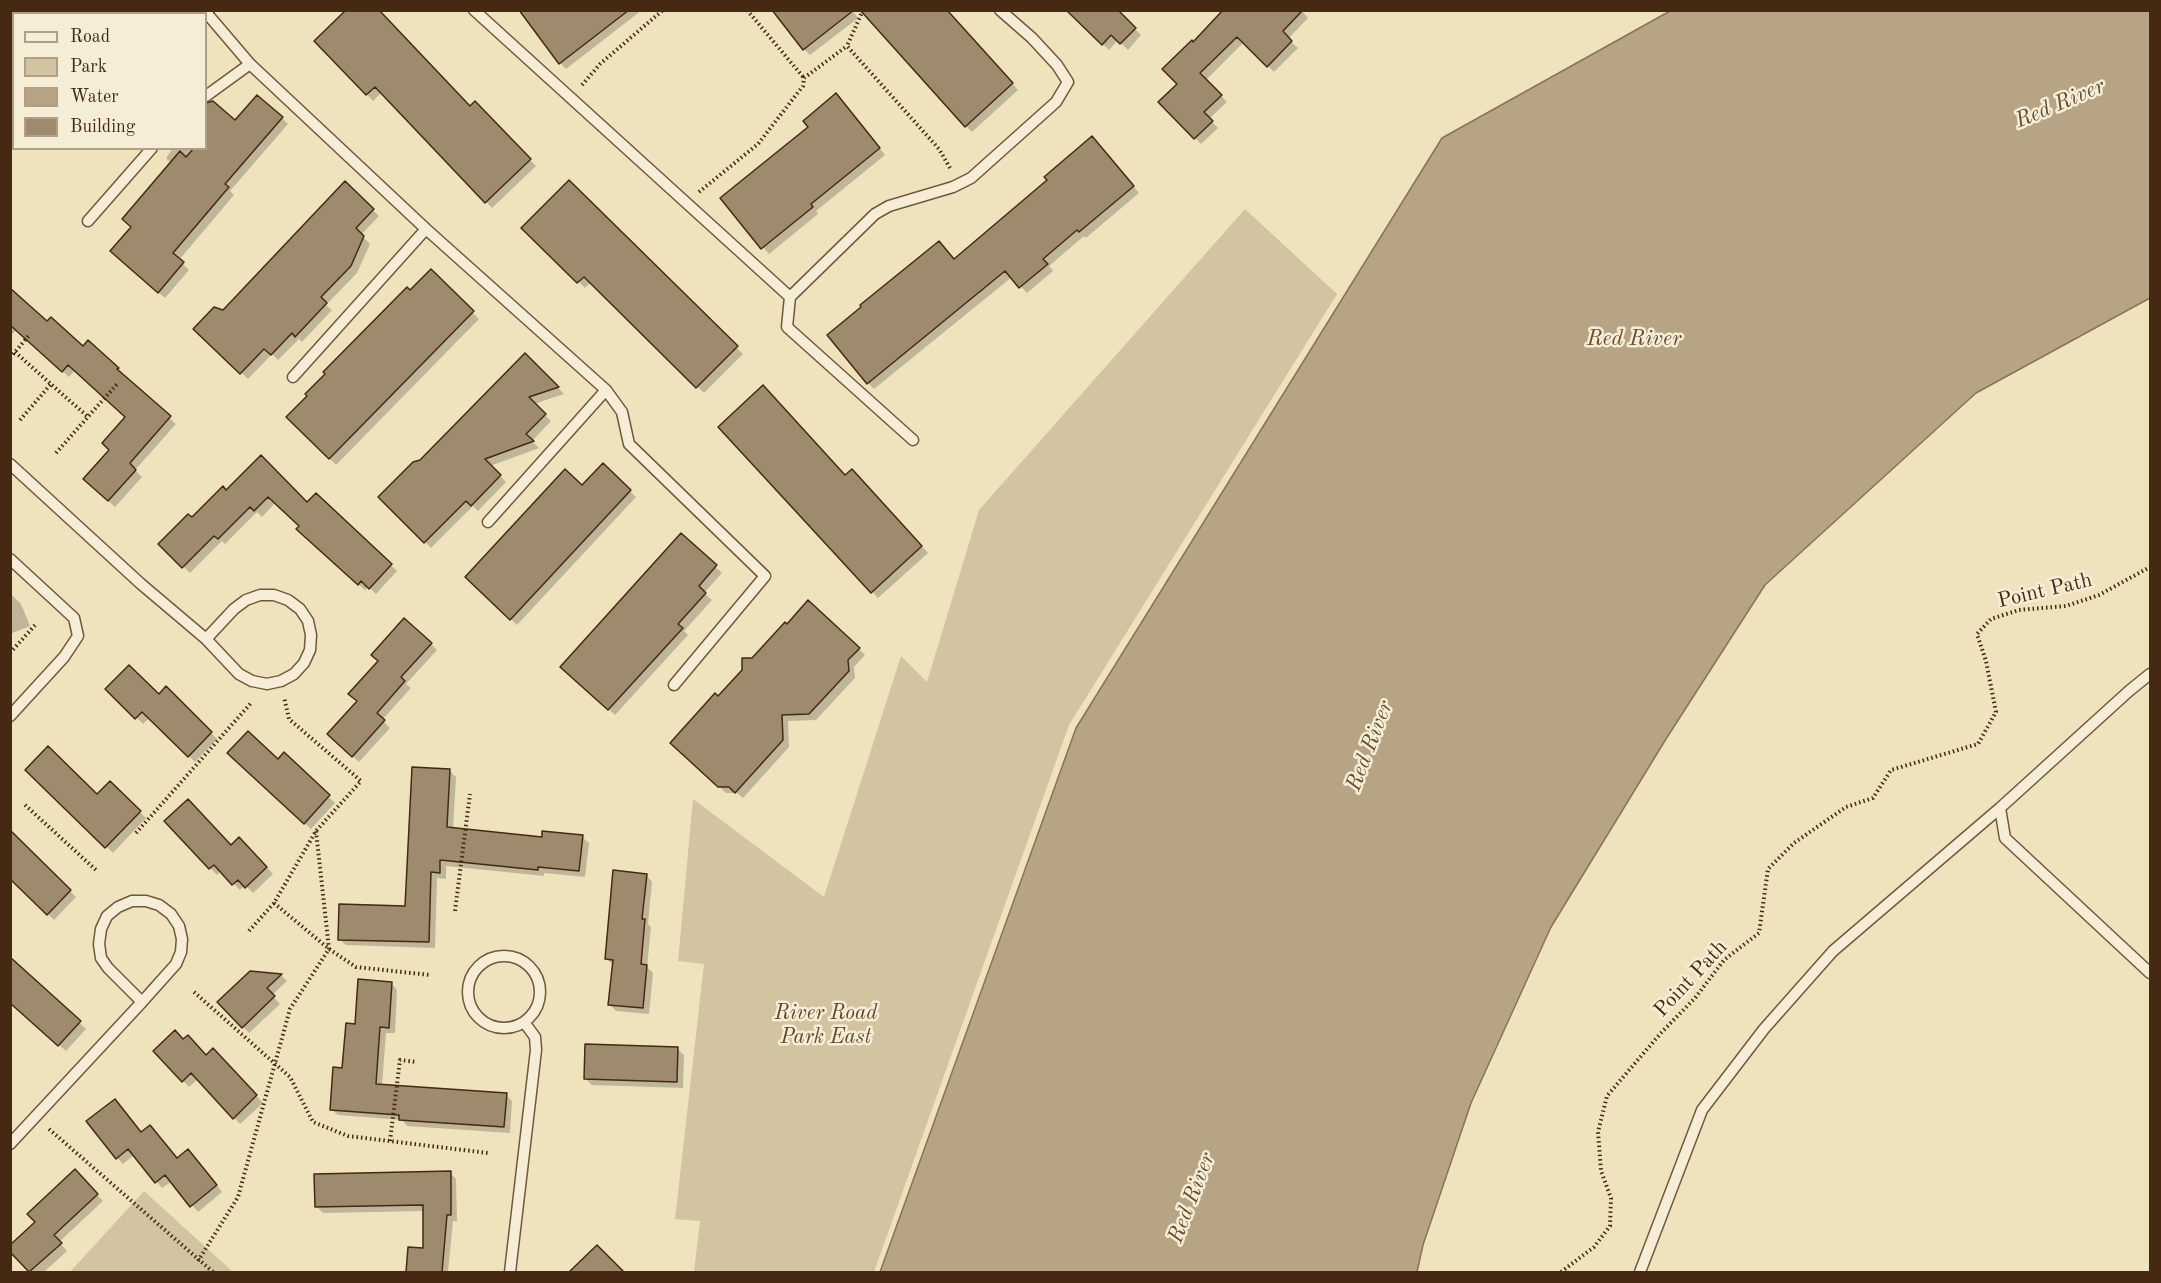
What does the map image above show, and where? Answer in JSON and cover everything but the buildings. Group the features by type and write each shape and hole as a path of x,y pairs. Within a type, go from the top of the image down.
{"lane":[{"path":"474,10 790,297"},
{"path":"913,440 787,327 790,297 874,214 890,206 960,184 971,178 1056,102 1068,82 1057,64 1000,10"},
{"path":"207,14 250,64 426,230 606,390 622,412 629,444 765,576 674,685"},
{"path":"207,95 250,64"},
{"path":"88,222 150,150"},
{"path":"293,377 426,230"},
{"path":"488,522 606,390"},
{"path":"10,464 141,584 206,639 240,674 252,681 267,684 281,681 294,674 304,663 310,650 311,635 308,621 300,609 288,600 274,595 260,595 246,600 234,609 206,639"},
{"path":"10,560 75,618 78,636 64,657 10,716"},
{"path":"1640,1272 1702,1110 1757,1038 1833,951 2000,808 2128,691 2151,674"},
{"path":"2000,808 2006,838 2151,973"},
{"path":"10,1144 142,1002 176,964 181,952 182,939 179,926 171,914 159,905 146,901 132,901 118,907 107,916 101,929 99,944 101,958 108,968 142,1002"},
{"path":"500,956 523,961 538,979 540,991 538,1003 533,1013 524,1022 513,1027 502,1028 480,1019 473,1010 469,999 472,976 489,960 500,956"},
{"path":"510,1272 536,1050 536,1037 524,1022"}],"path":[{"path":"572,98 600,64 663,10"},
{"path":"747,10 804,78"},
{"path":"687,202 758,144 803,86 804,78 847,46 863,10"},
{"path":"847,46 939,149 960,184"},
{"path":"10,357 30,334"},
{"path":"15,352 88,417"},
{"path":"20,420 51,384"},
{"path":"56,453 117,384"},
{"name":"Point Path","path":"1561,1272 1594,1247 1610,1226 1611,1198 1601,1171 1598,1132 1607,1096 1660,1034 1695,998 1724,960 1759,933 1768,869 1794,843 1846,807 1873,798 1891,770 1978,744 1996,712 1986,662 1977,634 1991,619 2019,610 2066,606 2099,595 2151,567"},
{"path":"10,652 36,624"},
{"path":"249,931 274,903 316,831 361,782 289,718 281,681"},
{"path":"136,833 252,702"},
{"path":"455,911 470,794"},
{"path":"25,805 96,870"},
{"path":"198,1261 237,1197 290,1009 329,949 316,831"},
{"path":"274,903 329,949 356,967 430,975"},
{"path":"194,992 290,1077 313,1122 348,1137 488,1153"},
{"path":"390,1141 400,1060 417,1062"},
{"path":"35,1117 213,1272"}],"green space":[{"name":"River Road Park East","path":"1245,209 1337,294 1069,725 874,1272 694,1272 700,1221 675,1219 704,964 678,961 693,799 824,897 901,656 927,682 979,510"},
{"path":"144,1191 233,1272 70,1272"}],"water":[{"name":"Red River","path":"1670,11 2150,11 2150,298 1976,393 1765,585 1666,739 1551,927 1471,1103 1423,1245 1417,1272 880,1272 1076,728 1442,138"}]}
